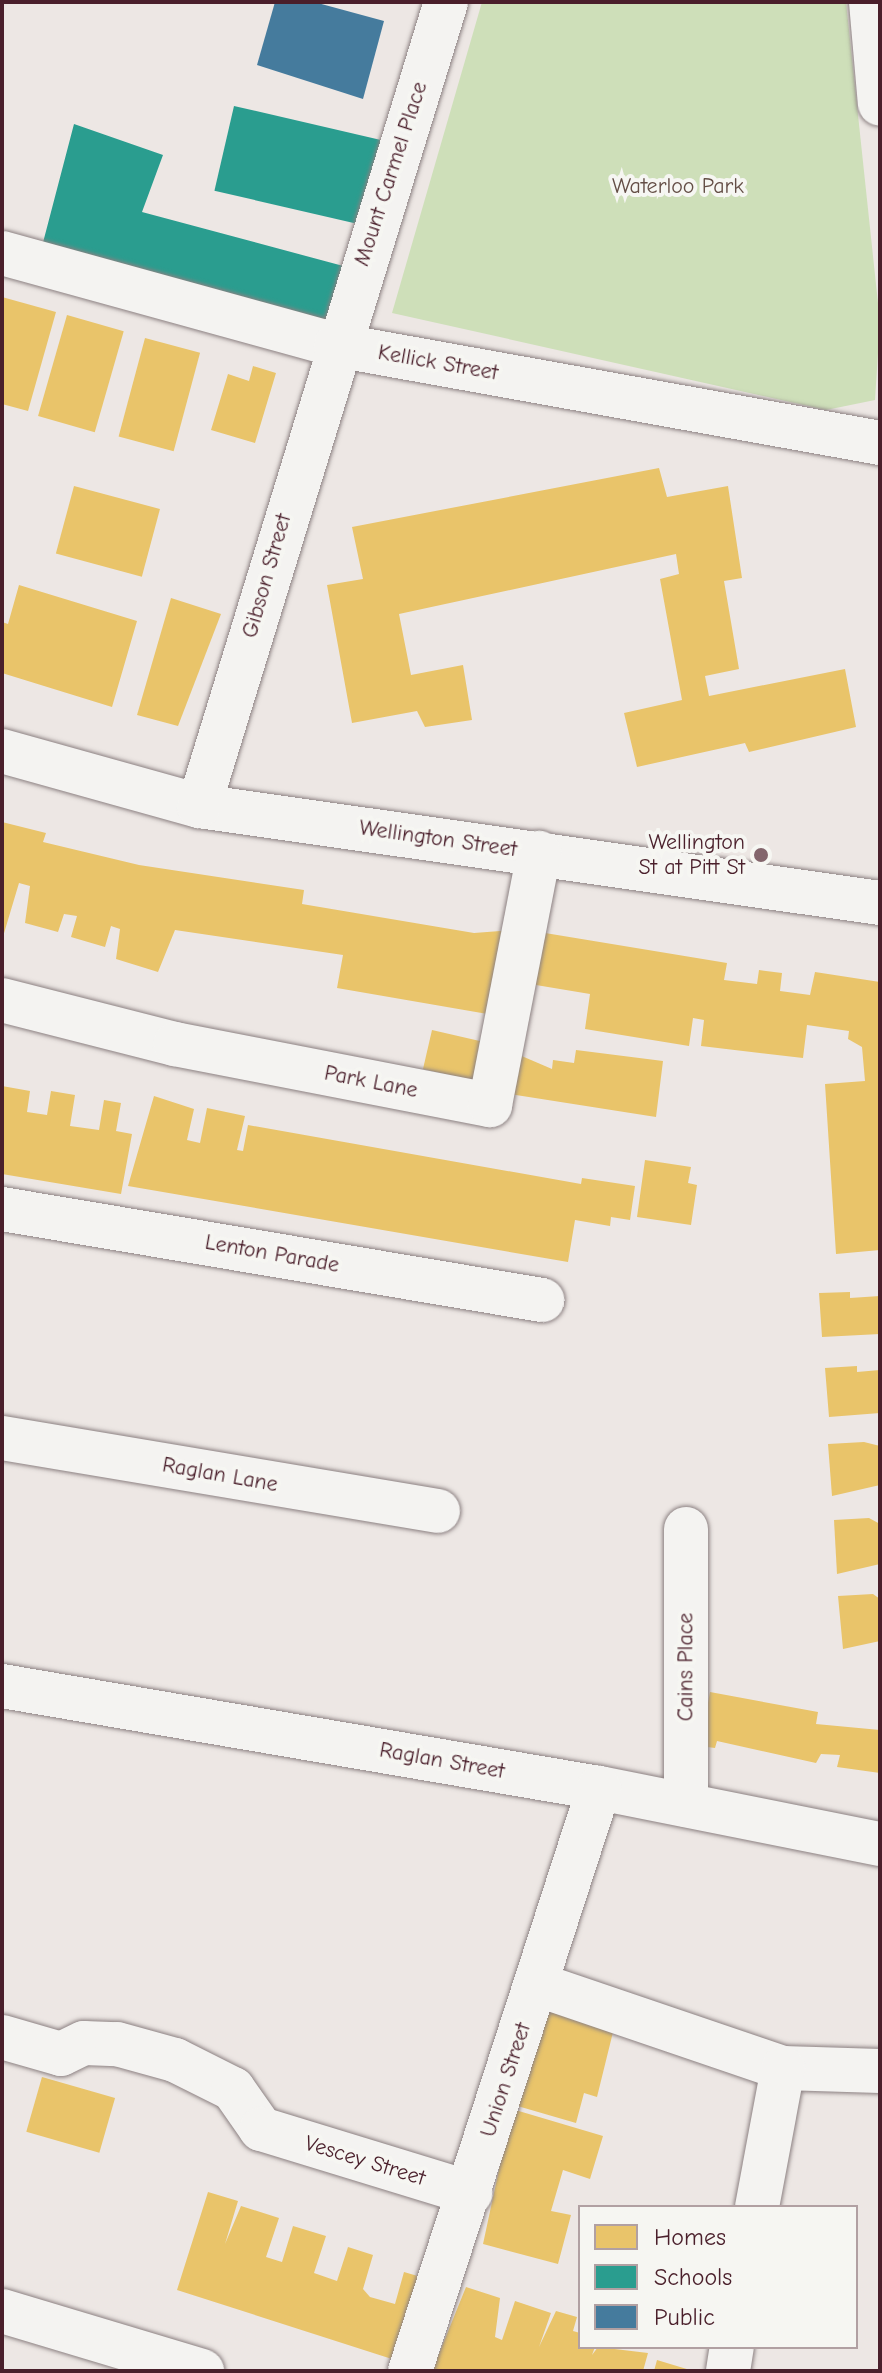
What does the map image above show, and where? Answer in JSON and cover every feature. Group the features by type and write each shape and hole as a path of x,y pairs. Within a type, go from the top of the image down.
{"street":[{"name":"Mount Carmel Place","path":"336,345 446,2"},
{"path":"871,2 880,104"},
{"name":"Kellick Street","path":"2,253 336,345 880,443"},
{"name":"Gibson Street","path":"199,806 336,345"},
{"name":"Wellington Street","path":"2,751 199,806 880,903"},
{"name":"Park Lane","path":"2,1000 175,1044 490,1105 539,853"},
{"name":"Lenton Parade","path":"2,1209 542,1300"},
{"name":"Raglan Lane","path":"2,1438 438,1511"},
{"name":"Cains Place","path":"686,1529 686,1805"},
{"name":"Raglan Street","path":"2,1686 599,1788 880,1844"},
{"name":"Union Street","path":"410,2371 599,1788"},
{"path":"536,1984 783,2068 880,2071"},
{"name":"Vescey Street","path":"2,2037 61,2054 84,2043 117,2044 175,2060 233,2089 261,2129 470,2193"},
{"path":"757,2205 783,2068"},
{"path":"2,2311 202,2371"},
{"path":"728,2371 732,2349"}],"green space":[{"name":"Waterloo Park","path":"482,2 846,2 880,322 875,400 826,410 392,313"}],"building: Homes":[{"path":"2,297 56,312 28,411 2,404"},
{"path":"67,315 124,331 95,432 38,416"},
{"path":"145,338 200,353 174,451 119,437"},
{"path":"253,366 276,373 255,443 211,430 228,374 249,381"},
{"path":"659,468 667,497 728,486 742,578 724,581 739,669 705,676 709,696 845,669 856,727 749,752 745,743 637,767 624,713 682,700 660,579 679,574 676,554 399,614 411,675 463,665 472,720 425,727 417,711 352,723 327,585 363,579 352,527"},
{"path":"74,486 160,509 142,577 56,554"},
{"path":"19,585 137,621 112,707 2,673 2,622 8,624"},
{"path":"171,598 221,614 178,726 137,715"},
{"path":"2,822 46,833 43,842 139,865 304,890 302,904 474,933 514,930 499,1016 337,988 343,955 175,930 158,972 116,959 120,929 111,926 105,947 71,937 77,916 64,914 58,932 25,923 30,886 19,883 2,940"},
{"path":"533,931 727,963 724,980 757,984 759,970 782,973 780,991 810,995 815,972 880,982 880,1250 836,1254 825,1084 865,1081 862,1047 848,1039 849,1031 807,1025 803,1058 701,1046 704,1020 693,1018 689,1046 585,1029 590,994 524,983"},
{"path":"432,1030 489,1043 480,1082 423,1069"},
{"path":"576,1050 663,1061 656,1117 503,1093 510,1051 552,1069 553,1060 574,1063"},
{"path":"2,1086 30,1091 27,1112 47,1115 51,1091 75,1095 70,1126 99,1130 104,1100 121,1103 116,1131 132,1134 121,1194 2,1174"},
{"path":"154,1096 194,1109 187,1140 200,1143 207,1108 245,1116 237,1150 243,1151 248,1125 581,1184 582,1178 635,1186 630,1220 611,1217 610,1226 575,1220 568,1262 128,1186"},
{"path":"645,1160 691,1167 688,1183 697,1185 691,1225 637,1217"},
{"path":"850,1292 850,1298 880,1296 880,1334 822,1337 819,1293"},
{"path":"857,1366 857,1372 880,1370 880,1413 829,1417 825,1368"},
{"path":"864,1442 880,1446 880,1485 832,1496 828,1444"},
{"path":"869,1518 880,1524 880,1564 837,1574 834,1520"},
{"path":"873,1594 880,1599 880,1641 843,1649 838,1596"},
{"path":"710,1692 818,1712 816,1724 880,1730 880,1773 837,1767 840,1755 821,1754 816,1763 717,1741 715,1748 700,1746"},
{"path":"547,2011 614,2028 597,2097 584,2093 576,2123 514,2105"},
{"path":"42,2077 115,2098 99,2153 26,2132"},
{"path":"512,2109 603,2136 590,2179 563,2170 551,2211 571,2215 558,2264 483,2244"},
{"path":"208,2192 238,2201 225,2244 241,2206 279,2218 266,2257 282,2262 293,2226 326,2236 314,2273 337,2281 348,2247 373,2255 363,2289 370,2297 395,2304 404,2272 421,2277 395,2360 177,2290"},
{"path":"466,2287 500,2298 495,2337 502,2340 515,2301 551,2313 539,2347 556,2311 577,2317 573,2331 578,2332 578,2349 594,2349 592,2355 596,2349 648,2353 643,2371 432,2371"},
{"path":"657,2360 690,2370 690,2371 654,2371"}],"building: Schools":[{"path":"234,106 384,141 364,225 214,191"},
{"path":"74,124 163,155 142,212 347,267 330,331 40,254"}],"building: Public":[{"path":"275,2 314,2 384,21 363,99 257,65"}],"place":[{"name":"Wellington St at Pitt St","path":"761,855"}]}
